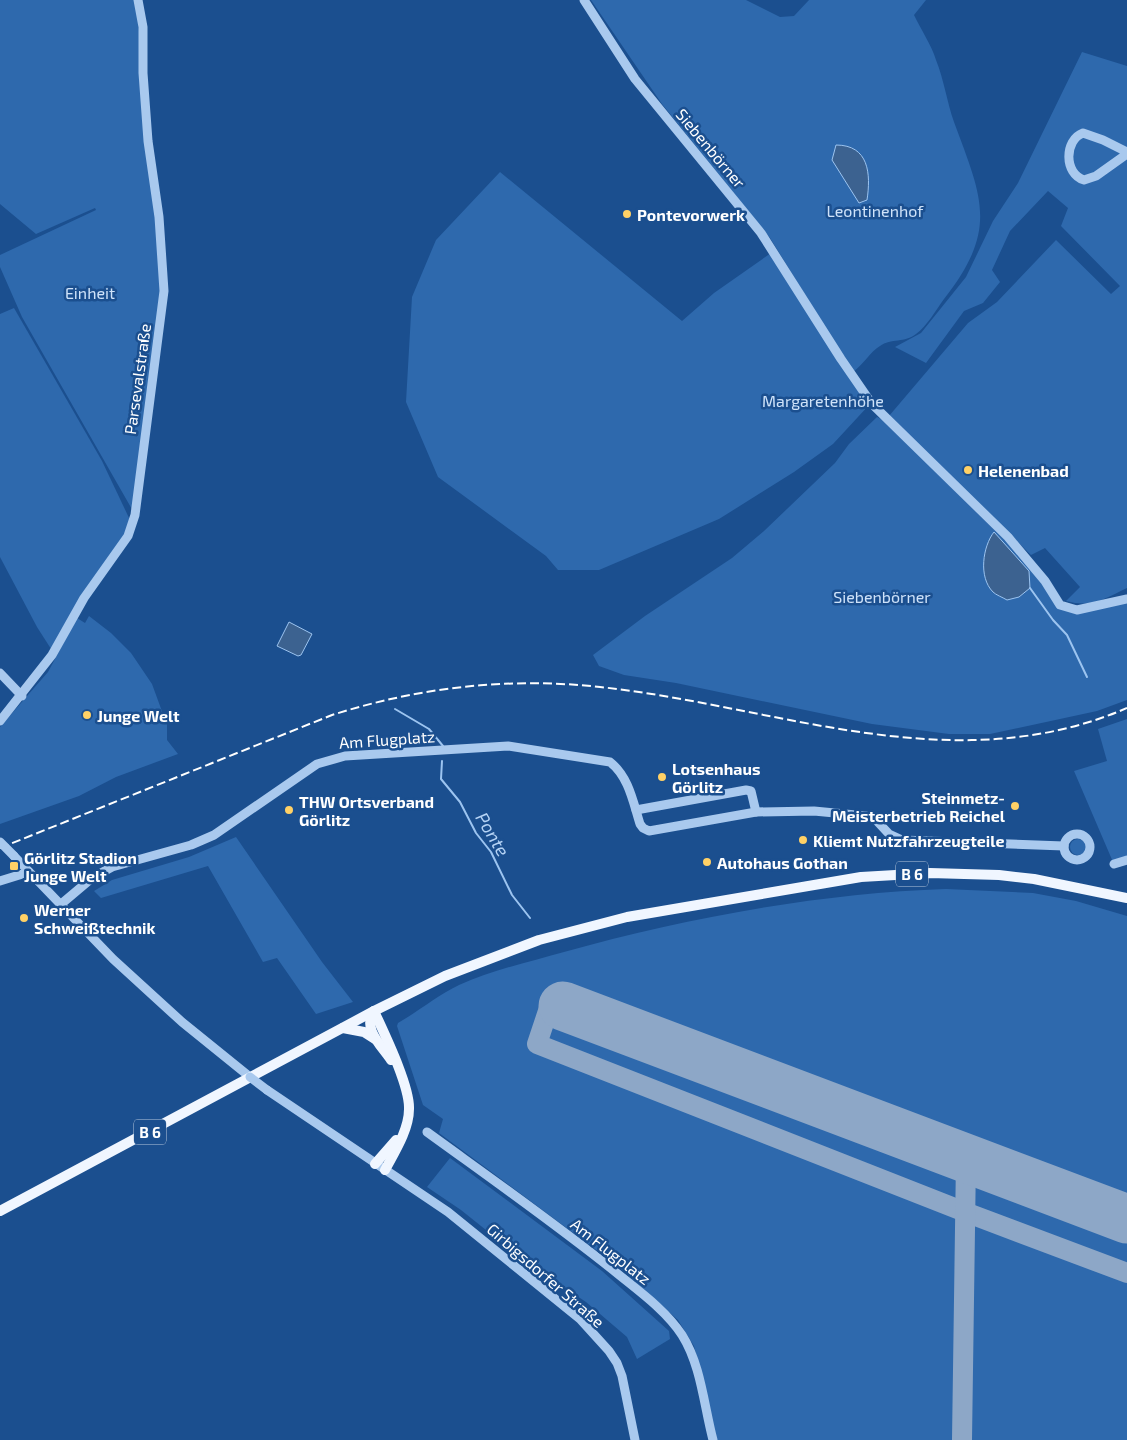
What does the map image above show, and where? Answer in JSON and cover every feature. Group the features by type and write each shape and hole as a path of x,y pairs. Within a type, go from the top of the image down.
{"main road":[{"name":"B 6","path":"0,1211 374,1011 445,976 539,940 636,916 860,877 930,873 999,875 1034,879 1127,898"},
{"path":"374,1011 369,1024 376,1039 399,1073"},
{"path":"374,1011 408,1098 409,1110 401,1136 384,1170"},
{"path":"344,1028 364,1032 376,1039"},
{"path":"375,1164 401,1136"}],"street":[{"name":"Parsevalstraße","path":"0,721 48,662 84,598 122,546 135,515 164,290 159,217 148,141 143,73 143,27 138,0"},
{"name":"Siebenbörner","path":"584,0 635,79 761,233 858,384 876,407 1008,537 1045,580 1060,605 1077,610 1127,599"},
{"path":"1083,133 1103,140 1127,153 1096,176 1084,180 1075,174 1069,156 1070,142 1083,133"},
{"path":"0,673 22,696"},
{"name":"Am Flugplatz","path":"60,905 92,878 112,867 191,845 214,835 317,764 345,756 508,746 610,762 619,769 626,781 643,828 649,831 756,812 814,811 866,816 876,820 889,834 902,840 1064,846"},
{"path":"636,810 746,790 751,791 756,812"},
{"path":"0,842 60,905"},
{"path":"1114,864 1127,860"},
{"path":"0,881 29,872"},
{"name":"Girbigsdorfer Straße","path":"60,905 148,992 231,1063 267,1090 448,1212 580,1319 609,1351 622,1376 635,1440"},
{"name":"Am Flugplatz","path":"427,1132 575,1240 669,1319 682,1335 689,1351 713,1440"}],"green space":[{"name":"Einheit","path":"0,0 136,0 163,281 133,511 22,317 0,267 0,255 96,210 95,208 36,234 0,204"},
{"name":"Leontinenhof","path":"591,0 746,0 780,17 794,16 809,0 926,0 914,15 939,68 978,193 980,213 979,232 973,252 961,274 924,327 912,337 880,346 853,372 770,238 662,104"},
{"path":"1082,52 1127,66 1127,588 1091,603 1066,601 1080,587 1045,548 1031,555 889,416 968,323 997,302 1056,240 1111,294 1120,286 1061,226 1068,208 1048,191 1010,231 992,270 1000,282 983,303 964,311 926,363 895,347 921,333 966,277 993,221 1018,183"},
{"name":"Margaretenhöhe","path":"500,172 682,321 714,293 771,253 870,404 833,444 794,472 719,519 599,570 558,570 546,556 438,477 406,402 412,297 436,240"},
{"path":"14,308 102,461 130,520 124,537 53,652 37,627 0,557 0,314"},
{"name":"Siebenbörner","path":"877,417 883,420 1026,561 1059,607 1079,613 1127,602 1127,700 1097,711 990,734 949,734 872,724 676,683 624,675 599,666 593,655 645,616 732,558 764,531 835,463 849,444"},
{"name":"Junge Welt","path":"89,616 111,633 131,653 152,684 167,725 167,740 178,754 116,777 79,796 0,824 0,727 48,672 77,618 85,623"},
{"path":"1127,719 1127,858 1113,862 1074,771 1107,761 1098,729"},
{"path":"236,837 322,962 353,1002 316,1014 277,958 263,962 208,866 101,898 94,891 112,880 189,857"},
{"path":"1078,839 1084,841 1086,847 1084,853 1078,855 1072,853 1070,847 1072,841"},
{"path":"946,889 1033,893 1076,901 1127,916 1127,1440 717,1440 694,1346 678,1320 615,1264 439,1133 443,1119 423,1105 397,1026 398,1023 444,993 484,975 657,928 754,909 802,902 899,891"},
{"path":"450,1158 602,1271 669,1331 670,1339 637,1359 627,1337 586,1302 522,1259 461,1210 427,1187"}],"shaded area":[{"path":"836,145 847,146 855,150 865,163 868,171 867,200 859,203 832,160"},
{"path":"994,532 1029,571 1030,588 1019,597 1007,600 997,595 988,586 984,570 985,553"},
{"path":"289,622 312,634 301,655 298,656 277,646"}],"waterway":[{"name":"Siebenbörner","path":"1030,588 1053,620 1067,635 1087,677"},
{"name":"Ponte","path":"395,709 429,729 443,746"},
{"name":"Ponte","path":"442,761 441,779 460,802 476,833 491,852 512,895 530,918"}],"taxiway":[{"path":"563,1006 548,1011 537,1044 965,1212 1127,1273"},
{"path":"962,1440 966,1159"}],"runway":[{"path":"563,1006 1127,1219"}],"railway":[{"path":"0,848 332,715 365,705 431,691 498,684 532,683 600,687 666,696 865,733 930,739 996,739 1062,729 1127,708"}],"place":[{"name":"Pontevorwerk","path":"627,214"},
{"name":"Helenenbad","path":"968,470"},
{"name":"Junge Welt","path":"87,715"},
{"name":"Lotsenhaus Görlitz","path":"662,777"},
{"name":"Steinmetz- Meisterbetrieb Reichel","path":"1015,806"},
{"name":"THW Ortsverband Görlitz","path":"289,810"},
{"name":"Kliemt Nutzfahrzeugteile","path":"803,840"},
{"name":"Autohaus Gothan","path":"707,862"},
{"name":"Görlitz Stadion Junge Welt","path":"14,866"},
{"name":"Werner Schweißtechnik","path":"24,918"}]}
